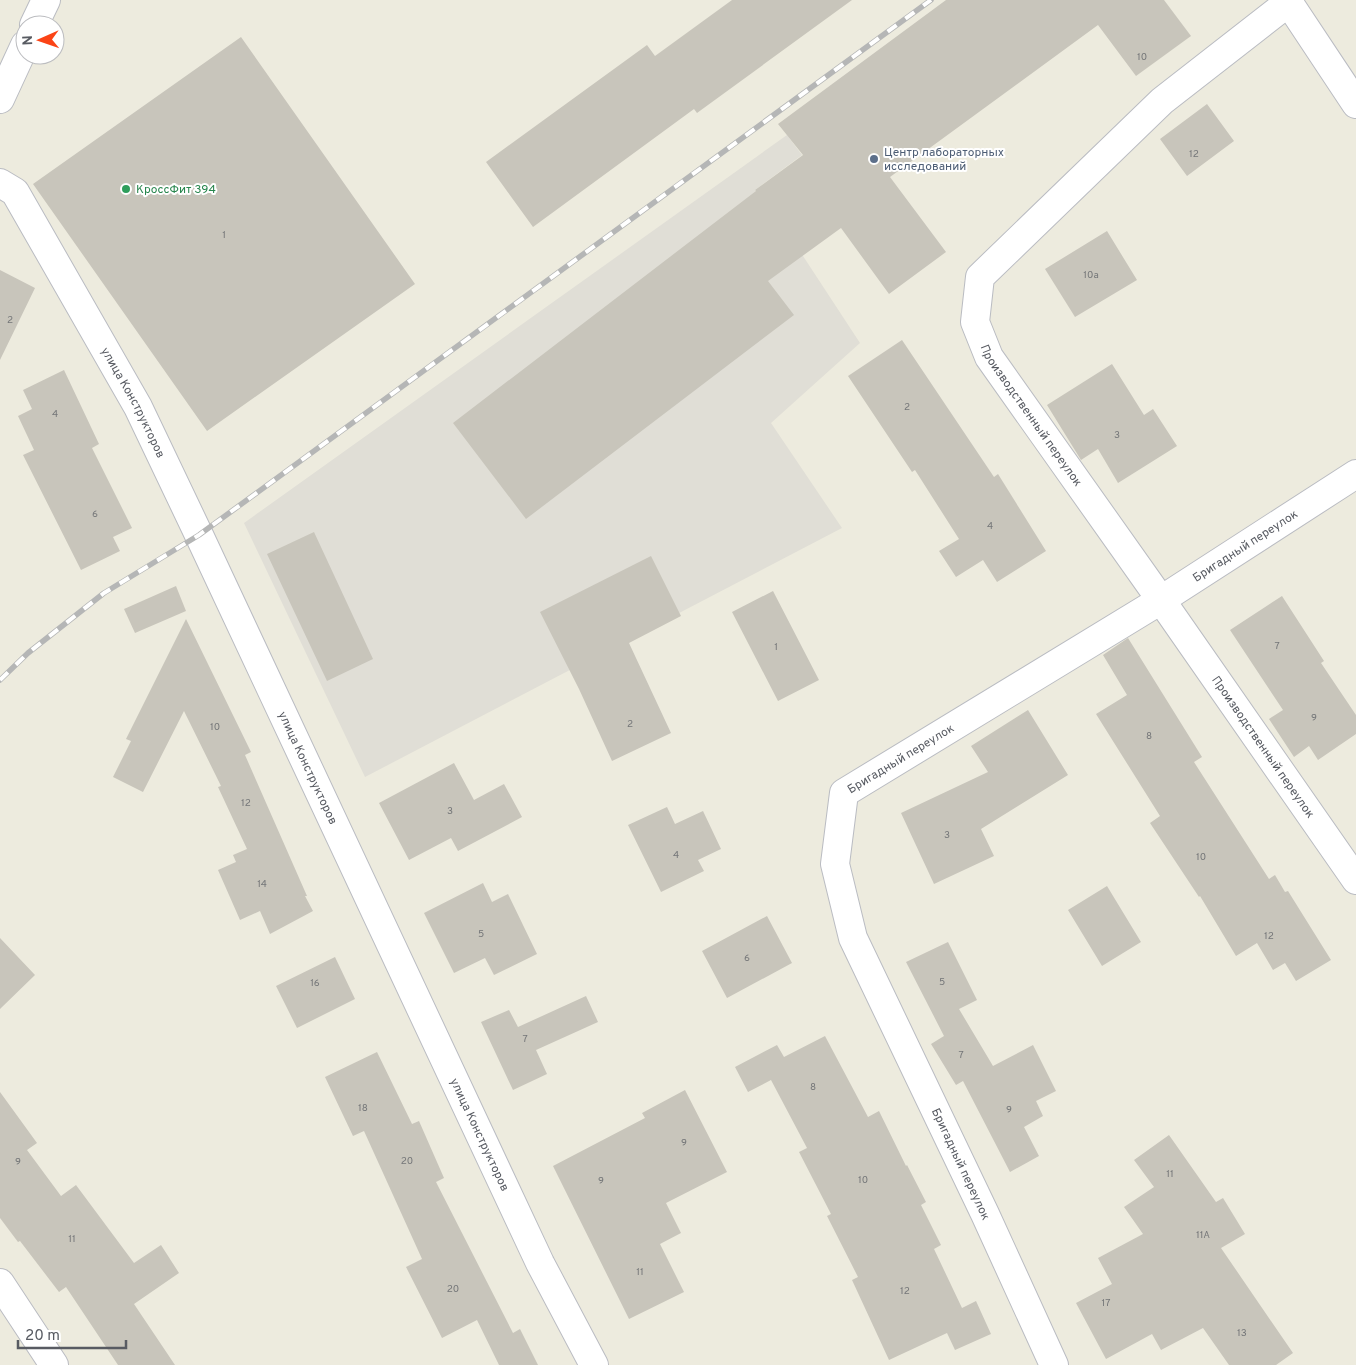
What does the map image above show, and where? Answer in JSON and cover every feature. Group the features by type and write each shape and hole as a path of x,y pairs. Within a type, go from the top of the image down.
{"street":[{"path":"39,15 46,0"},
{"path":"1288,1 1356,104"},
{"name":"Производственный переулок","path":"1288,1 1162,101 980,277 975,322 990,357 1356,880"},
{"path":"0,98 16,65"},
{"name":"улица Конструкторов","path":"0,183 15,192 138,407 200,535 540,1263 594,1365"},
{"name":"Бригадный переулок","path":"1054,1365 985,1214 853,938 835,864 844,793 1161,600 1356,474"},
{"path":"0,1283 54,1365"}],"shaded area":[{"path":"787,135 802,155 755,190 803,256 860,343 771,423 842,528 365,777 244,523"}],"building":[{"path":"732,0 852,0 697,113 694,109 533,227 486,162 647,45 655,56"},
{"path":"946,0 1164,0 1191,36 1136,76 1098,25 890,177 946,252 889,294 841,228 768,281 794,315 526,519 453,423 803,155 778,124"},
{"path":"241,37 415,284 207,431 33,184"},
{"path":"1207,104 1234,141 1187,176 1160,139"},
{"path":"1107,231 1137,280 1075,317 1045,269"},
{"path":"0,270 35,288 0,360"},
{"path":"902,340 994,477 998,474 1046,551 997,582 983,560 956,577 939,551 959,539 915,470 912,472 848,376"},
{"path":"1112,364 1144,415 1153,409 1177,446 1118,483 1098,449 1081,460 1047,405"},
{"path":"64,370 99,444 92,448 132,528 113,537 120,551 81,570 23,455 34,450 18,416 32,409 23,390"},
{"path":"314,532 373,659 327,681 267,554"},
{"path":"651,556 681,616 629,643 671,733 612,761 579,689 540,612"},
{"path":"176,586 186,611 135,633 124,609"},
{"path":"773,591 819,680 778,701 732,612"},
{"path":"1282,596 1324,661 1321,663 1356,715 1356,734 1318,760 1309,746 1294,757 1269,719 1283,710 1230,630"},
{"path":"186,619 251,752 245,755 313,911 270,934 260,911 240,920 218,870 236,862 233,855 247,849 218,787 221,786 184,711 143,792 113,777 131,741 126,739"},
{"path":"1128,638 1202,757 1194,762 1269,879 1275,875 1285,892 1288,891 1331,960 1296,981 1285,963 1273,970 1257,943 1236,956 1200,896 1150,823 1160,816 1096,714 1127,695 1103,655"},
{"path":"1028,710 1068,775 981,829 994,856 934,884 901,813 988,772 971,746"},
{"path":"454,763 474,800 504,784 522,817 458,851 451,838 409,860 379,803"},
{"path":"667,807 675,824 703,811 721,849 698,860 704,871 661,892 628,825"},
{"path":"483,883 492,902 508,894 537,954 494,975 485,958 454,973 424,913"},
{"path":"1107,886 1141,942 1102,966 1068,910"},
{"path":"767,916 792,963 727,998 702,951"},
{"path":"0,938 35,975 0,1009"},
{"path":"948,942 977,1000 959,1009 993,1066 1033,1045 1056,1091 1036,1101 1043,1116 1024,1127 1039,1156 1010,1172 963,1081 956,1085 931,1044 944,1036 906,962"},
{"path":"335,957 355,999 297,1028 276,986"},
{"path":"586,996 598,1022 536,1050 547,1074 513,1090 481,1022 509,1010 518,1027"},
{"path":"825,1036 868,1117 879,1111 926,1202 921,1205 941,1245 934,1249 962,1308 976,1301 991,1334 955,1350 947,1333 889,1360 852,1280 858,1277 827,1216 831,1214 799,1152 807,1148 771,1080 748,1092 735,1067 777,1045 784,1057"},
{"path":"377,1052 412,1124 419,1121 444,1178 436,1182 513,1333 520,1329 538,1365 499,1365 477,1320 442,1338 406,1267 422,1259 364,1131 353,1136 325,1077"},
{"path":"685,1090 727,1172 666,1203 681,1233 660,1244 684,1292 629,1319 553,1166 645,1118 642,1113"},
{"path":"0,1092 37,1143 27,1150 61,1196 76,1185 134,1263 161,1245 179,1273 134,1304 175,1365 118,1365 66,1287 59,1292 0,1218"},
{"path":"1169,1135 1216,1202 1223,1198 1245,1234 1221,1248 1293,1353 1276,1365 1229,1365 1203,1328 1161,1350 1152,1334 1106,1359 1076,1303 1112,1284 1098,1258 1143,1234 1124,1207 1154,1187 1134,1160"}],"railway":[{"path":"0,680 28,653 104,593 199,535 931,0"}],"place":[{"name":"Центр лабораторных исследований","path":"874,159"},
{"name":"КроссФит 394","path":"126,189"}]}
